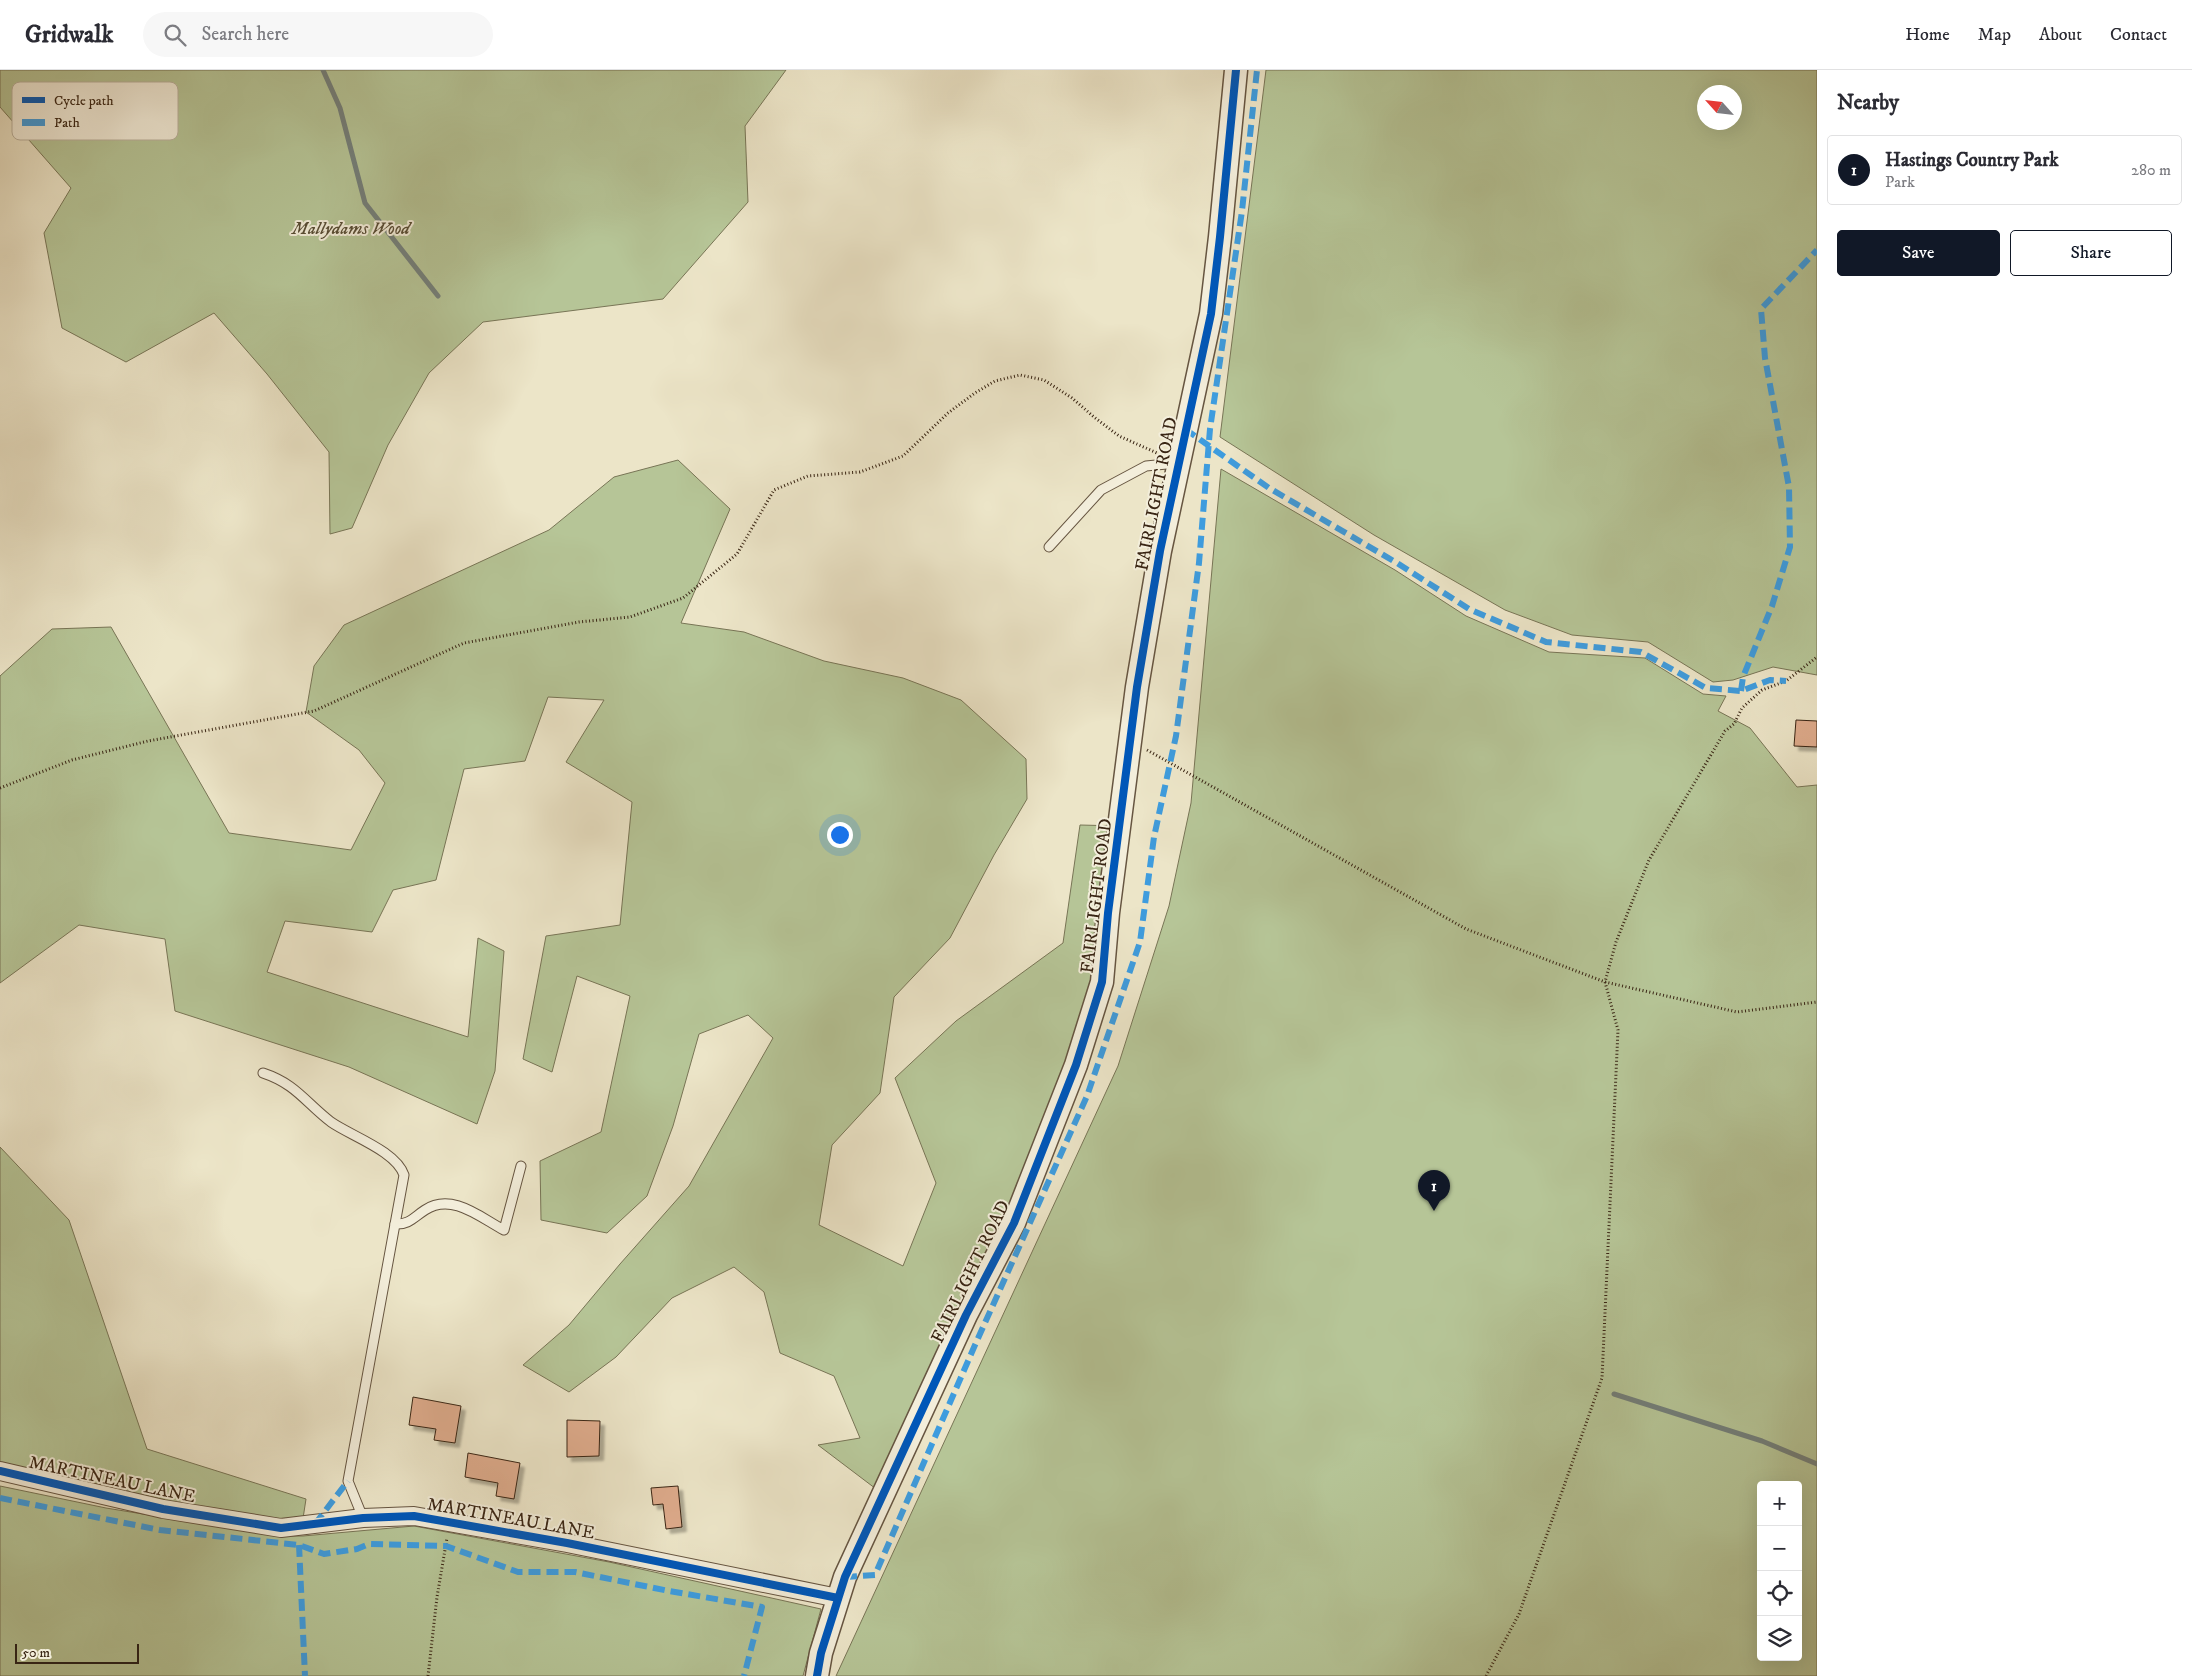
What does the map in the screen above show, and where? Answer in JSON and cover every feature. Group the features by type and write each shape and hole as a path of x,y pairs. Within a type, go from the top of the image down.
{"street":[{"name":"FAIRLIGHT ROAD","path":"816,1676 821,1653 845,1577 966,1315 1014,1223 1076,1065 1102,982 1108,913 1137,687 1177,463 1211,314 1236,70"},
{"name":"MARTINEAU LANE","path":"0,1471 163,1509 281,1528 363,1518 414,1516 567,1543 838,1598"}],"lane":[{"path":"1049,547 1101,490 1146,466 1177,463"},
{"path":"263,1073 285,1082 330,1121 396,1162 404,1175 348,1481 363,1518"},
{"path":"394,1224 404,1225 437,1204 455,1203 504,1230 521,1166"}],"path":[{"path":"0,788 72,760 148,741 314,711 464,643 579,622 630,617 683,598 737,554 774,490 808,476 860,472 903,456 948,413 996,380 1020,374 1044,380 1072,398 1119,436 1177,463"},
{"path":"1486,1676 1518,1614 1602,1378 1618,1030 1605,982 1616,942 1649,860 1726,731 1734,724 1742,708 1762,690 1786,681 1817,657"},
{"path":"1131,741 1466,929 1605,982 1737,1012 1817,1002"},
{"path":"428,1676 437,1597 450,1523"}],"green space":[{"name":"Mallydams Wood","path":"0,70 786,70 745,126 748,202 663,299 483,322 429,373 388,445 352,528 330,534 329,452 267,374 214,313 126,362 62,328 44,233 71,188 29,140 178,140 178,82 12,82 12,121 0,107"},
{"path":"1266,70 1817,70 1817,675 1773,667 1733,680 1713,682 1648,642 1572,635 1505,610 1374,535 1220,437"},
{"path":"678,460 730,509 681,623 744,632 824,661 903,678 961,700 1026,759 1027,799 994,855 950,938 894,997 880,1093 832,1145 819,1225 903,1266 936,1183 895,1078 956,1021 1063,943 1080,825 1120,826 1102,982 1014,1223 884,1495 818,1445 860,1438 834,1376 780,1353 764,1292 734,1267 672,1298 616,1357 569,1392 523,1365 569,1325 689,1186 773,1038 748,1015 699,1034 673,1126 647,1196 607,1233 541,1220 540,1161 601,1132 630,996 577,976 552,1072 523,1059 546,936 620,925 632,802 566,762 604,700 548,697 525,761 464,769 436,880 393,890 372,932 285,921 267,972 468,1037 478,938 504,951 495,1071 477,1124 349,1067 175,1011 165,939 79,925 0,983 0,676 52,629 111,627 229,833 351,850 385,783 359,750 306,712 314,666 344,625 549,530 614,477"},
{"path":"1221,469 1395,570 1466,616 1549,652 1645,658 1703,694 1726,696 1718,711 1750,728 1797,787 1817,785 1817,1676 836,1676 1118,1066 1169,906 1191,803"},
{"path":"0,1147 69,1220 147,1449 306,1499 302,1525 0,1471"},
{"path":"0,1486 106,1508 278,1536 303,1536 414,1526 609,1562 821,1609 803,1676 0,1676"}],"building":[{"path":"1796,720 1817,721 1817,747 1794,746"},
{"path":"413,1397 461,1406 455,1443 434,1440 436,1429 409,1425"},
{"path":"567,1420 600,1421 599,1456 567,1457"},
{"path":"468,1453 520,1463 514,1499 496,1496 498,1483 465,1477"},
{"path":"678,1486 682,1527 666,1529 663,1504 653,1505 651,1488"}],"waterway":[{"path":"323,70 340,108 365,203 438,296"},
{"path":"1614,1394 1762,1441 1817,1464"}],"marked path":[{"path":"845,1577 875,1575 975,1345 1087,1096 1140,942 1154,837 1176,736 1199,563 1210,429 1242,211 1257,70"},
{"path":"1741,691 1743,677 1772,606 1790,547 1789,487 1765,358 1761,309 1817,250"},
{"path":"1185,429 1269,488 1397,563 1469,609 1546,642 1641,652 1706,688 1741,691 1770,680 1786,681"},
{"path":"315,1524 348,1481"},
{"path":"0,1498 160,1530 299,1545 324,1554 357,1549 369,1544 446,1546 518,1572 575,1572 762,1607 744,1676"},
{"path":"299,1545 305,1676"}],"cycle path":[{"path":"817,1676 821,1653 845,1577 966,1315 1014,1223 1076,1065 1102,982 1108,913 1137,687 1160,551 1211,314 1236,70"},
{"path":"0,1471 163,1509 281,1528 363,1518 414,1516 567,1543 838,1598"}],"place":[{"name":"Hastings Country Park","path":"1434,1211"}]}
